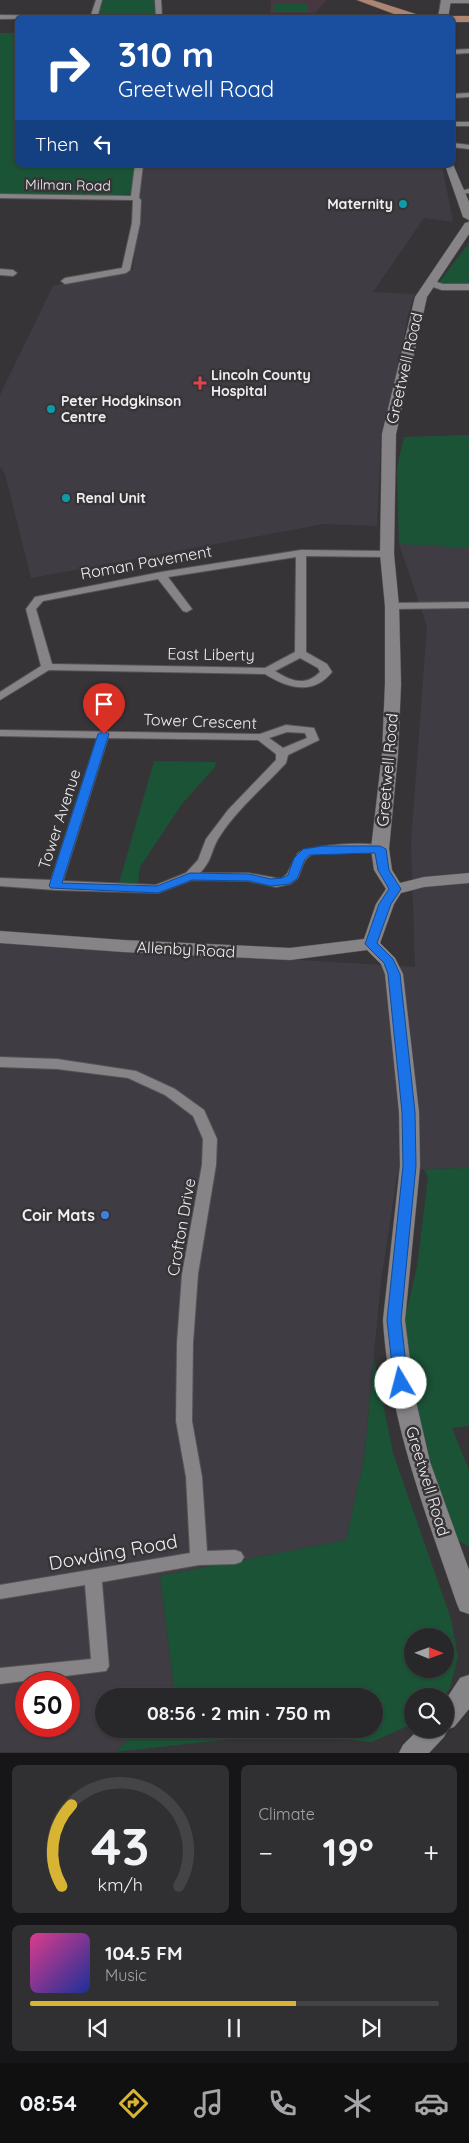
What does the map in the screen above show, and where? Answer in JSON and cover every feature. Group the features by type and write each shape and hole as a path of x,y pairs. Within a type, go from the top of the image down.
{"main road":[{"path":"362,0 410,15"},
{"path":"455,19 469,19"}],"street":[{"path":"94,15 99,0"},
{"path":"158,0 159,15"},
{"path":"444,15 446,0 469,1"},
{"path":"0,16 15,16"},
{"path":"455,52 469,51"},
{"path":"455,96 469,95"},
{"path":"455,124 469,124"},
{"path":"455,145 469,147"},
{"path":"65,281 126,270 136,224 137,200 135,198 139,167"},
{"path":"451,167 464,191 469,217"},
{"name":"Milman Road","path":"0,196 135,198"},
{"name":"Greetwell Road","path":"395,889 383,870 380,849 390,754 393,684 392,606 387,554 389,434 421,297 469,225"},
{"path":"0,272 12,273"},
{"path":"430,283 442,287 469,287"},
{"path":"267,671 287,684 305,685 319,681 326,672 323,666 300,653 301,553"},
{"name":"Roman Pavement","path":"47,667 31,609 34,603 47,597 161,575 301,553 387,554"},
{"path":"161,575 187,609"},
{"path":"392,606 469,605"},
{"name":"East Liberty","path":"47,667 267,671 300,653"},
{"path":"0,697 47,667"},
{"path":"190,876 204,861 212,838 236,808 282,760 282,753 313,740 310,730 286,728 261,737"},
{"name":"Tower Crescent","path":"0,731 261,737 282,753"},
{"name":"Tower Avenue","path":"55,886 104,734"},
{"path":"0,882 55,886 158,889 190,876 249,877 271,883 285,881 293,877 300,858 307,852 323,849 380,849"},
{"path":"371,944 385,904 395,889 424,882 469,878"},
{"name":"Allenby Road","path":"0,937 124,946 290,954 371,944"},
{"name":"Greetwell Road","path":"371,944 389,962 394,974 409,1112 410,1166 394,1320 401,1383 419,1462 469,1603"},
{"name":"Crofton Drive","path":"0,1062 57,1064 131,1074 170,1092 199,1113 210,1138 210,1165 190,1274 185,1343 184,1421 194,1477 199,1558"},
{"name":"Dowding Road","path":"0,1592 199,1558 235,1557"},
{"path":"0,1676 100,1666 93,1576"},
{"path":"454,1708 469,1686"},
{"path":"412,1753 427,1738"}],"shaded area":[{"path":"271,0 327,0 315,13 270,13"},
{"name":"Lincoln County Hospital","path":"143,167 442,167 453,222 424,218 373,292 415,294 408,314 401,356 381,438 377,526 324,524 31,578 5,474 0,467 0,395 53,286 133,270"},
{"path":"469,435 469,1168 424,1169 397,1176 381,1281 364,1459 346,1540 160,1576 174,1688 95,1688 95,1738 130,1738 115,1752 0,1752 0,942 415,967 411,843 427,626 399,544 397,468 404,437"}],"green space":[{"path":"100,0 154,0 155,15 96,15"},
{"path":"273,4 308,4 308,12 273,12"},
{"path":"0,33 15,33 15,167 134,167 133,188 130,194 113,196 0,193"},
{"path":"469,243 469,287 442,287 440,281"},
{"path":"469,435 469,548 399,544 397,468 404,437"},
{"path":"154,761 216,762 215,767 182,804 140,867 138,883 119,883"},
{"path":"469,1168 469,1426 452,1428 469,1470 469,1547 457,1539 435,1482 406,1360 406,1313 417,1267 428,1177 424,1169"},
{"path":"374,1359 393,1453 453,1628 404,1628 404,1678 452,1678 450,1688 404,1688 404,1728 383,1737 383,1688 174,1688 160,1576 346,1540 364,1459"},
{"path":"454,1635 458,1656 454,1672"},
{"path":"130,1738 241,1738 115,1752"},
{"path":"324,1738 381,1738 372,1742"}],"place":[{"name":"Maternity","path":"403,204"},
{"name":"Lincoln County Hospital","path":"200,383"},
{"name":"Peter Hodgkinson Centre","path":"51,409"},
{"name":"Renal Unit","path":"66,498"},
{"name":"Coir Mats","path":"105,1215"}],"route":[{"path":"104,734 55,886 158,889 190,876 249,877 271,883 285,881 293,877 300,858 307,852 323,849 380,849 383,870 395,889 385,904 371,944 386,958 394,974 402,1033 409,1112 410,1166 394,1320 401,1383"}]}
